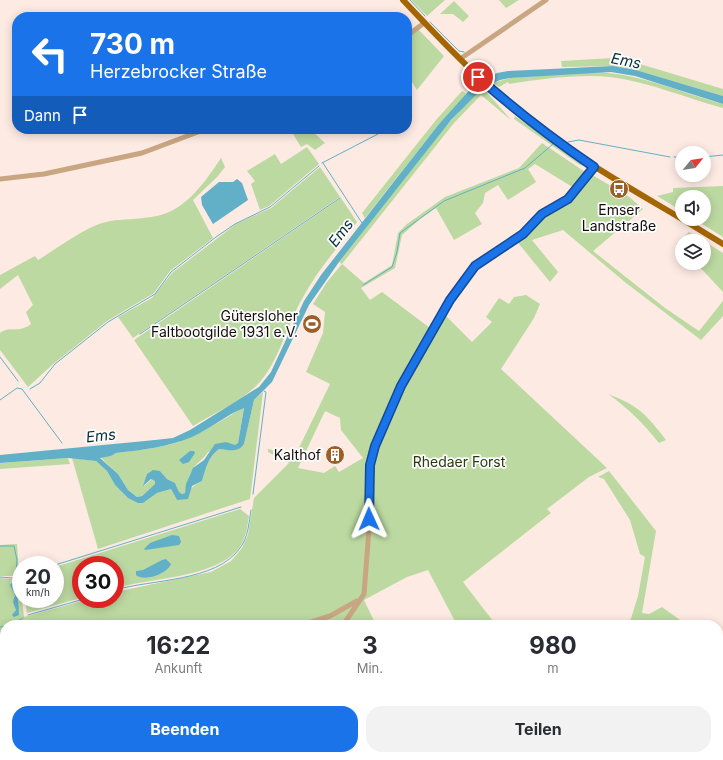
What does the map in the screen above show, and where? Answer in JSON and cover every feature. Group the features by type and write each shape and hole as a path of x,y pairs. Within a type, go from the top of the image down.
{"main road":[{"path":"403,0 478,77 520,114 594,167 675,215"},
{"path":"693,226 723,244"}],"street":[{"path":"460,59 546,0"},
{"path":"412,32 424,23"},
{"path":"0,179 44,174 142,153 193,134"},
{"path":"346,620 364,594 366,583 370,465 375,446 401,386 450,300 475,266 523,234 542,214 568,199 594,167"},
{"path":"318,620 330,616 360,600"}],"green space":[{"path":"411,0 445,0 427,16"},
{"path":"499,0 519,0 506,8"},
{"path":"454,1 469,16 463,22 453,14 440,14"},
{"path":"419,30 444,56 417,90 412,82 412,35"},
{"path":"613,58 630,61 723,89 723,96 636,70 613,66 562,67 561,61"},
{"path":"591,72 625,75 641,79 723,104 723,108 653,86 610,77 573,77 509,84 508,82 499,87 493,83 510,78"},
{"path":"483,88 511,120 481,95 454,123 342,264 339,262 425,150"},
{"path":"462,91 467,94 439,124 365,218 362,213 436,120"},
{"path":"515,116 586,166 580,165 514,119"},
{"path":"293,134 315,134 325,143 315,150 307,144 301,147"},
{"name":"Rhedaer Forst","path":"542,143 585,172 574,188 535,164 528,169 536,182 508,200 498,185 485,193 483,203 475,213 482,224 454,240 436,208 420,219 402,235 395,268 361,288 370,300 382,292 434,331 444,314 472,342 492,322 486,317 499,298 509,304 514,297 526,295 540,304 534,318 501,369 607,468 589,477 547,509 551,513 463,582 492,620 454,620 428,570 407,577 364,600 374,620 0,620 0,578 12,579 12,608 23,608 24,617 56,608 64,608 64,606 72,604 72,608 124,608 124,590 211,572 231,561 242,548 248,535 254,498 289,463 268,452 268,449 295,456 330,384 306,372 323,333 325,312 313,304 327,282 342,264 364,283 392,265 398,233 407,224 445,197 519,168","holes":["325,411 340,418 341,430 363,458 339,472 335,466 324,473 298,468"]},
{"path":"307,147 319,164 269,206 260,210 251,184 255,181 247,171 275,154 281,164"},
{"path":"221,158 225,167 218,176 193,200 213,238 170,271 154,293 107,321 52,365 28,387 0,350 0,333 7,330 26,327 31,324 26,312 33,305 18,275 0,289 0,275 35,256 38,260 78,234 102,223 115,220 157,216 177,208 194,194"},
{"path":"320,167 340,197 133,338 118,317 152,298 172,273 236,224 271,208"},
{"path":"594,176 628,196 643,209 593,251 665,308 699,331 723,301 723,316 701,340 626,283 563,230 532,240 558,272 550,282 519,244 519,239 543,215 569,201 590,177"},
{"path":"723,186 723,237 705,226 711,226 711,190 675,190 675,207 657,196 673,192 673,188"},
{"path":"341,198 357,222 328,259 308,289 297,309 276,356 264,377 243,397 193,426 134,340"},
{"path":"711,245 723,253 723,292 703,270 711,270"},
{"path":"263,392 250,499 98,549 72,458 96,461 107,471 115,485 128,498 143,503 157,493 171,489 177,500 202,481 206,467 215,452 219,449 227,450 244,444 254,400"},
{"path":"608,394 635,407 647,417 666,440 659,443 648,429"},
{"path":"244,407 238,443 208,452 191,472 185,493 182,494 179,492 175,483 167,479 160,471 147,474 144,486 152,479 155,481 155,484 142,496 137,497 128,490 118,474 100,457 111,456 116,453 161,447 184,440"},
{"path":"68,458 70,464 0,469 0,463"},
{"path":"609,471 656,531 642,613 649,614 662,607 680,620 631,620 638,596 645,557 640,554 630,520 604,479 598,477"},
{"path":"240,509 249,516 243,541 239,548 229,558 215,566 182,576 124,586 124,556 90,556"},
{"path":"17,544 18,556 12,556 12,576 0,576 0,545"},
{"path":"72,562 72,600 64,603 64,564"},
{"path":"26,608 45,608 27,613"}],"water":[{"path":"613,66 636,70 723,96 723,104 635,76 611,72 510,78 500,80 483,88 451,120 339,262 309,305 272,382 254,400 244,444 236,450 219,449 215,452 208,463 202,481 192,486 188,499 177,500 171,489 157,493 143,503 138,503 128,498 115,485 107,471 96,461 68,458 0,463 0,455 173,438 190,430 259,387 271,372 304,301 321,275 439,124 476,83 497,73 508,71","holes":["244,408 238,443 235,445 226,442 215,444 204,460 193,468 186,484 185,493 182,494 179,492 175,483 167,479 160,471 153,470 147,474 143,486 151,479 155,481 155,484 142,496 137,497 128,490 118,474 100,458 111,456 116,453 155,448 192,437"]},
{"path":"237,179 242,183 248,200 213,224 202,205 201,197 219,182 233,182"},
{"path":"190,451 194,451 195,453 189,462 183,464 179,460"},
{"path":"172,535 179,536 181,542 179,545 144,549 150,543"},
{"path":"166,559 171,564 169,568 161,574 145,578 136,575 136,571 143,570"},
{"path":"15,608 19,608 19,615 14,617 12,615 16,610"}],"waterway":[{"path":"410,0 425,16"},
{"path":"430,22 459,51 464,52"},
{"path":"322,163 378,134"},
{"path":"568,142 579,140 670,157"},
{"path":"363,285 392,267 397,252 400,233 444,201 525,168 553,144"},
{"path":"711,156 723,155"},
{"name":"Ems","path":"323,163 362,223"},
{"path":"30,389 40,383 55,364 108,322 155,294 171,272 216,237 235,224 270,207 319,166"},
{"path":"140,334 340,198"},
{"path":"0,357 18,381"},
{"path":"0,400 17,388 22,389 62,443"},
{"path":"253,494 266,392 264,391"},
{"path":"64,562 241,507"},
{"path":"124,588 182,578 216,567 229,559 243,544 248,530 251,510"},
{"path":"0,546 14,546 16,556"},
{"path":"0,577 12,578"},
{"path":"28,615 72,602"},
{"path":"19,620 23,618"}],"place":[{"name":"Emser Landstraße","path":"619,189"},
{"name":"Gütersloher Faltbootgilde 1931 e.V.","path":"312,324"},
{"name":"Kalthof","path":"335,455"}],"route":[{"path":"369,519 368,497 370,465 375,446 401,386 450,300 475,266 483,259 510,244 523,234 536,218 568,199 594,167 520,114 478,77"}]}
